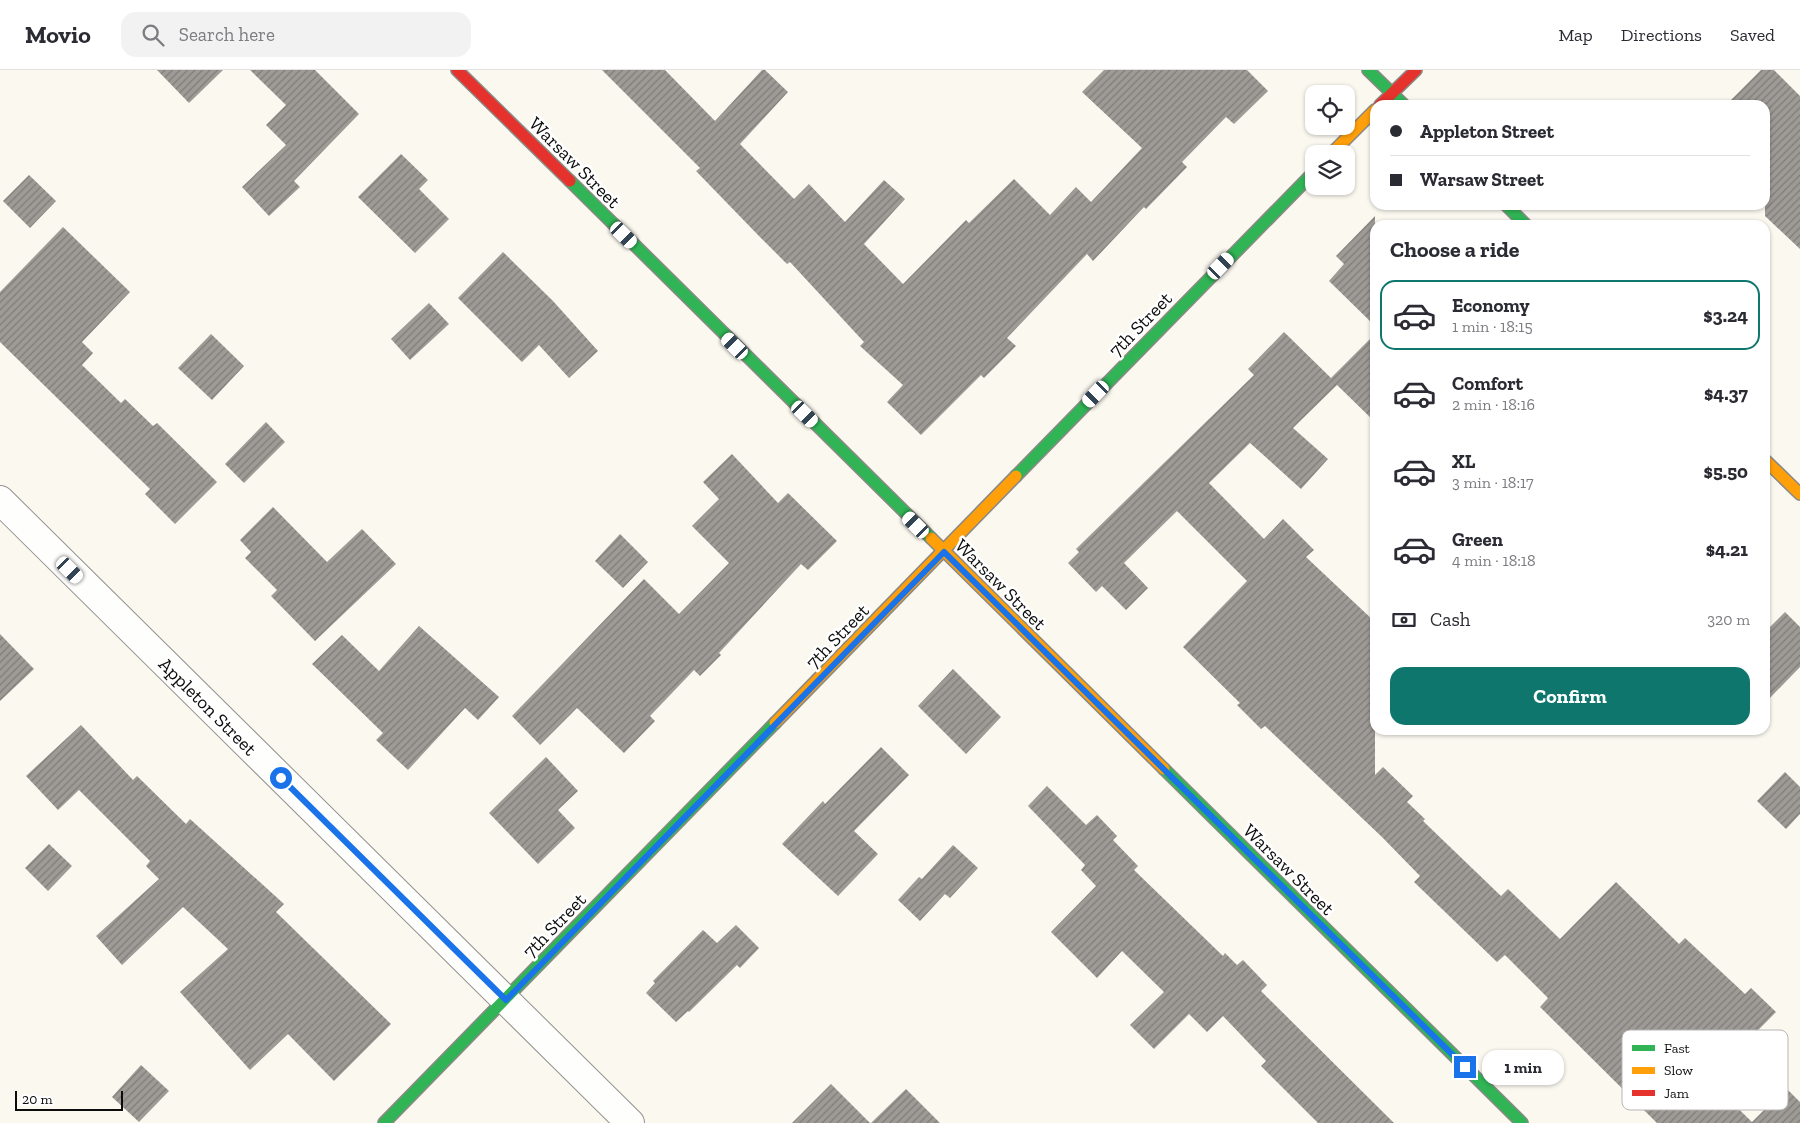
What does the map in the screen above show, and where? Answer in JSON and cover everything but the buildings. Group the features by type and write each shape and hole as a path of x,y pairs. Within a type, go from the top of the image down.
{"street":[{"name":"Warsaw Street","path":"457,70 1522,1123"},
{"path":"1368,70 1399,100"},
{"path":"1385,100 1416,70"},
{"path":"1340,145 1370,115"},
{"name":"7th Street","path":"384,1123 1305,181"},
{"path":"1511,210 1521,220"},
{"path":"1770,465 1800,494"},
{"name":"Appleton Street","path":"0,500 630,1123"}],"traffic: fast":[{"path":"1368,70 1399,100"},
{"path":"570,181 931,538"},
{"path":"1016,476 1305,181"},
{"path":"1511,210 1521,220"},
{"path":"384,1123 775,723"},
{"path":"1164,769 1522,1123"}],"traffic: slow":[{"path":"1340,145 1370,115"},
{"path":"1770,465 1800,494"},
{"path":"775,723 1016,476"},
{"path":"931,538 1164,769"}],"traffic: jam":[{"path":"457,70 570,181"},
{"path":"1385,100 1416,70"}],"route":[{"path":"281,778 506,1000 944,552 1465,1067"}]}
